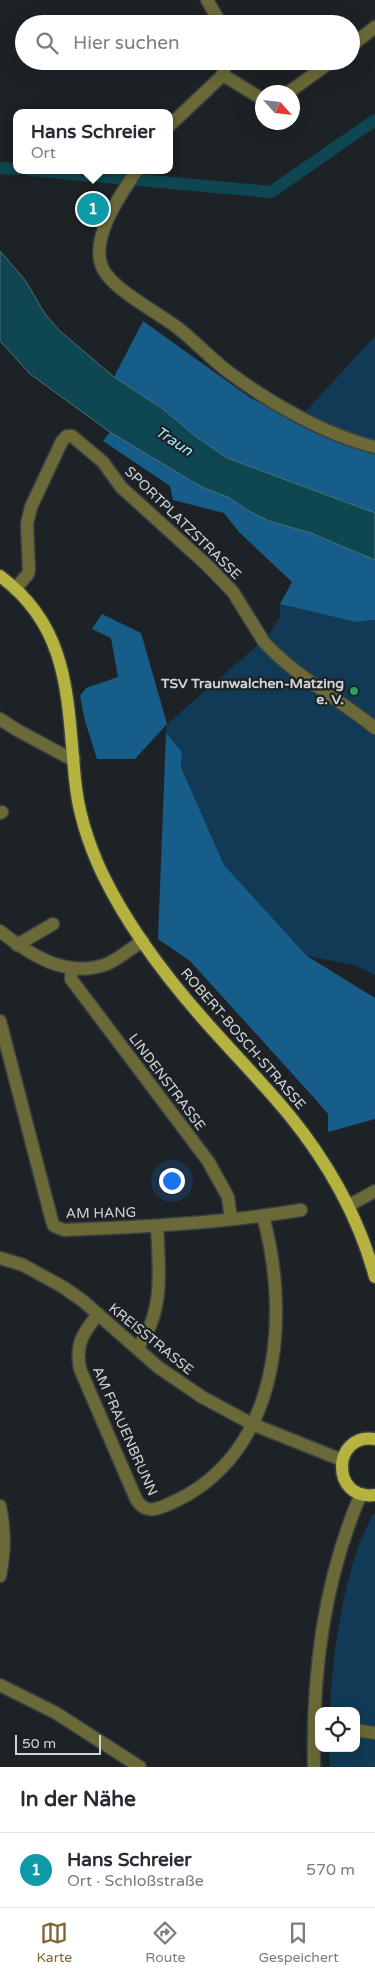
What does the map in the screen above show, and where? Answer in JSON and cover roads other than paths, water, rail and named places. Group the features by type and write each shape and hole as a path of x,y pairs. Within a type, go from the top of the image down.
{"main road":[{"name":"ROBERT-BOSCH-STRASSE","path":"0,576 28,603 44,624 60,659 70,710 81,813 91,848 117,900 143,941 204,1020 289,1115 325,1166 348,1206 360,1232 375,1278"},
{"path":"375,1439 360,1440 352,1444 342,1460 343,1477 347,1484 361,1494 375,1495"}],"street":[{"path":"207,0 216,15"},
{"path":"360,39 375,27"},
{"path":"173,122 199,96 223,76 224,70"},
{"path":"299,85 320,70"},
{"path":"223,76 255,95"},
{"path":"135,174 117,202 99,242 102,267 118,286 178,328 228,372 271,401 358,443 375,447"},
{"name":"SPORTPLATZSTRASSE","path":"15,589 28,574 29,570 27,524 31,507 62,442 67,436 72,436 103,462 121,487 208,566 233,592 270,649 288,665 375,728"},
{"path":"0,719 70,759 74,758"},
{"path":"17,945 53,924"},
{"path":"0,932 35,956 51,963 72,968 92,967 107,963 143,941"},
{"name":"LINDENSTRASSE","path":"72,968 71,980 208,1161 228,1197 231,1220"},
{"name":"AM HANG","path":"0,1021 54,1226 64,1230 157,1226 231,1220 301,1210"},
{"path":"348,1206 375,1191"},
{"name":"AM FRAUENBRUNN","path":"98,1314 85,1330 81,1340 78,1350 80,1369 136,1499 142,1507 155,1510 180,1500 217,1473 236,1452 252,1424 264,1394 272,1367 277,1328 276,1286 263,1216"},
{"path":"137,1348 147,1336 158,1301 157,1226"},
{"name":"KREISSTRASSE","path":"0,1258 43,1275 76,1297 183,1385 228,1412 252,1424 342,1460"},
{"path":"318,1707 321,1642 328,1605 342,1547 361,1494"},
{"path":"0,1506 4,1526 5,1551 0,1576"},
{"path":"0,1685 56,1713 140,1767"},
{"path":"360,1731 375,1733"},
{"path":"314,1767 315,1752"}],"water":[{"name":"Traun","path":"0,251 25,280 45,314 60,331 114,377 163,409 195,436 227,458 375,513 375,560 311,533 269,521 247,510 230,498 202,487 110,432 30,374 0,341"}],"waterway":[{"path":"73,174 271,192 375,120"},
{"path":"0,168 13,169"}],"place":[{"name":"Hans Schreier","path":"93,209"},
{"name":"TSV Traunwalchen-Matzing e. V.","path":"354,691"}]}
